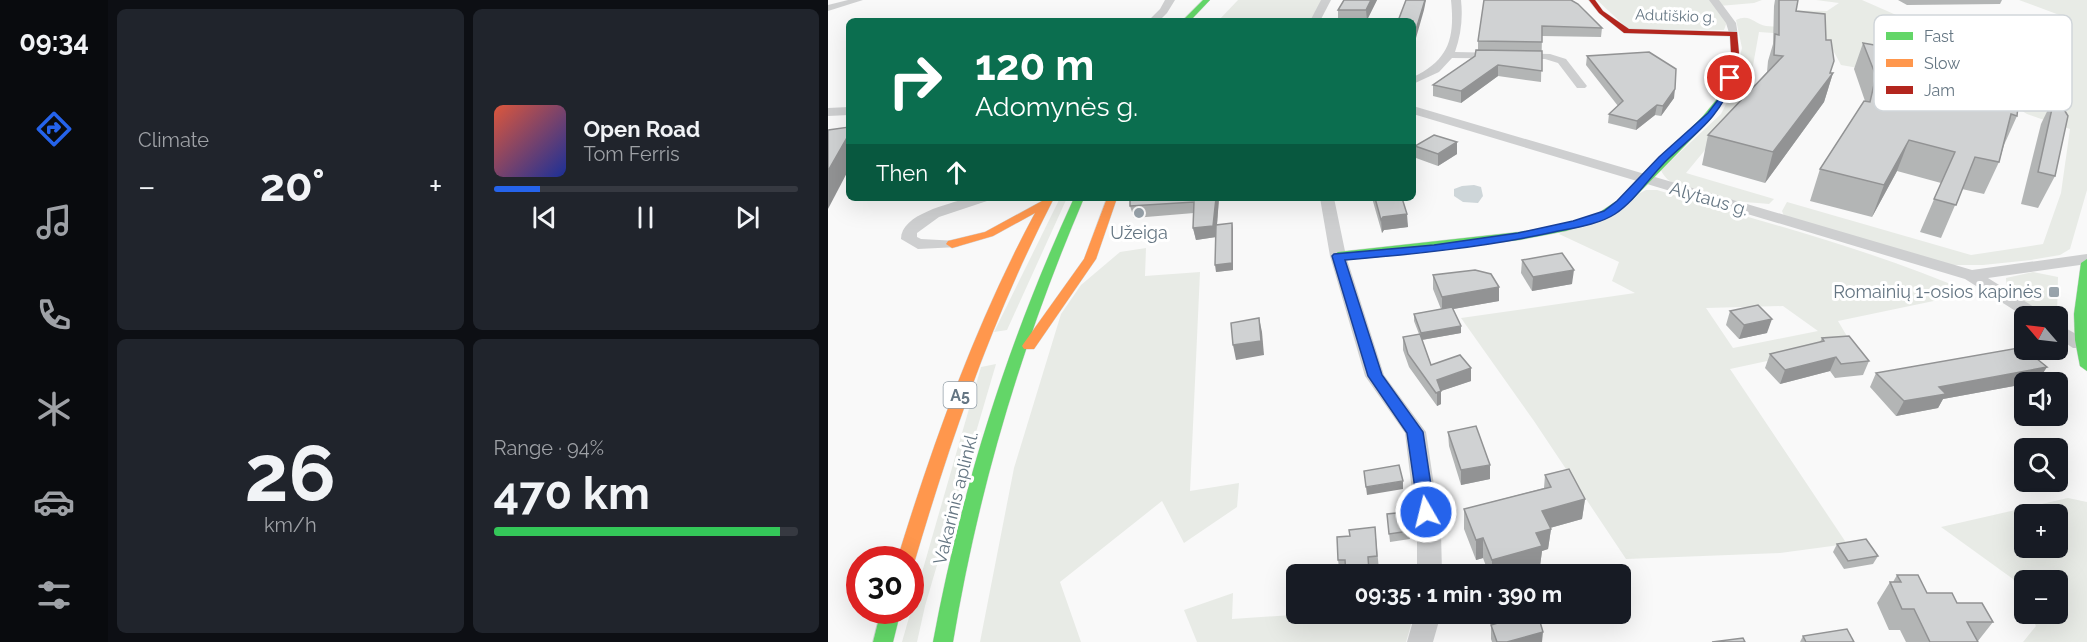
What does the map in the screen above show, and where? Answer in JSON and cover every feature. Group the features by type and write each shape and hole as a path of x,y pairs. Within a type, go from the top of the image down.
{"main road":[{"name":"Adutiškio g.","path":"1338,256 1434,249 1542,233 1608,213 1621,204 1662,159 1711,115 1722,100 1730,78 1736,48 1734,34 1627,31 1601,12 1592,0"},
{"path":"1192,18 1213,7"},
{"path":"952,244 989,234 1046,201"},
{"name":"Vakarinis aplinkl.","path":"911,546 984,329 1027,235 1047,201"},
{"name":"Vakarinis aplinkl.","path":"943,642 947,608 991,429 1046,269 1078,201"},
{"path":"1008,377 1090,259 1111,201"},
{"path":"952,244 983,252"},
{"path":"2087,261 2080,301 2080,344 2087,366"},
{"path":"997,268 1005,283"},
{"path":"883,642 888,624"}],"street":[{"path":"828,8 858,0"},
{"path":"1156,18 1164,11 1170,0"},
{"path":"1317,18 1326,0"},
{"path":"1416,79 1435,69 1448,55 1458,16 1456,0"},
{"path":"1714,0 1731,22 1734,34"},
{"path":"1448,55 1546,56 1562,61 1581,86"},
{"path":"828,112 846,111"},
{"name":"Alytaus g.","path":"1416,111 1971,275 2020,306"},
{"path":"952,244 918,244 909,239 909,232 917,223 930,215 973,201"},
{"path":"1328,201 1338,256 1375,376 1415,432 1429,532 1430,564"},
{"name":"Alytaus g.","path":"1971,275 2087,261"},
{"path":"2068,336 2080,344"},
{"path":"1420,642 1425,624"}],"shaded area":[{"path":"1238,0 1323,0 1313,18 1221,18"},
{"path":"1597,0 1762,0 1754,3 1719,6 1728,19 1724,30 1628,29"},
{"path":"1816,0 1862,0 1896,15 1874,15 1874,71 1841,65 1826,37 1759,32 1747,99 1686,173 1774,199 1769,204 1709,196 1693,192 1667,179 1661,170 1721,114 1729,98 1742,48 1736,20 1748,18 1766,26 1811,29 1787,10 1827,11 1839,3"},
{"path":"2019,0 2087,0 2087,190 2070,249 2060,255 1983,265 1951,265 1784,216 1782,211 1787,202 1971,255 2043,244 2061,193 2070,129 2022,111 2072,111 2072,15 2059,15"},
{"path":"1474,185 1481,187 1483,196 1478,203 1463,202 1454,196 1454,189"},
{"path":"1646,190 1657,190 1856,250 1972,293 1838,321 1851,343 1730,369 1847,544 1780,553 1626,559 1534,421 1461,318 1635,293 1612,281 1619,262 1559,234","holes":["1783,306 1818,331 1733,348 1706,308"]},
{"path":"1059,201 1066,201 1007,330 994,332"},
{"path":"1146,248 1145,276 1200,272 1190,491 1239,483 1237,507 1184,543 1162,501 1060,582 1081,642 980,642 1014,468 1061,314 1081,285 1120,252"},
{"path":"2033,272 2058,277 2057,306 2031,306 2010,298 2006,278"},
{"path":"996,364 924,610 924,565 981,367"},
{"path":"2068,498 2087,502 2087,642 2023,642 2036,626 2035,624 2068,624 2068,570 2014,570 2014,581 1941,527 2014,510 2014,558 2068,558 2068,504 2042,504"},
{"path":"1233,593 1232,619 1286,615 1286,624 1411,624 1406,642 1197,642 1184,610"},
{"path":"907,624 921,624 917,642 902,642"}],"building":[{"path":"1344,0 1371,0 1366,10 1338,10"},
{"path":"1406,0 1425,0 1416,29 1416,18 1399,18"},
{"path":"1484,0 1571,0 1602,28 1542,26 1542,42 1478,41"},
{"path":"1779,0 1798,0 1796,11 1825,14 1826,40 1831,40 1834,61 1830,73 1833,73 1773,152 1708,135 1783,56 1774,55 1775,34 1779,35"},
{"path":"1863,43 1874,45 1874,71"},
{"path":"1476,50 1542,51 1542,71 1498,65 1461,91 1433,85 1475,56"},
{"path":"1649,52 1676,69 1675,89 1663,106 1657,105 1637,121 1609,114 1623,101 1587,56"},
{"path":"1874,85 1874,111 2018,111 2017,116 2011,114 1999,162 1975,157 1956,205 1934,199 1955,152 1909,140 1884,185 1820,169 1864,101 1870,102"},
{"path":"2051,111 2065,111 2068,116 2055,176 2038,172"},
{"path":"846,127 846,139 828,171 828,130"},
{"path":"1434,135 1457,142 1438,154 1416,145"},
{"path":"1130,201 1216,201 1213,226 1193,228 1194,202 1130,206"},
{"path":"1376,201 1403,201 1407,214 1383,217 1381,220"},
{"path":"1232,223 1232,263 1215,265 1216,225"},
{"path":"1562,253 1574,270 1533,277 1522,260"},
{"path":"1475,270 1491,274 1499,287 1442,297 1433,275"},
{"path":"1758,305 1772,319 1744,325 1730,311"},
{"path":"1452,307 1461,326 1421,333 1414,314"},
{"path":"1259,318 1261,341 1233,345 1231,323"},
{"path":"1420,334 1431,365 1460,355 1471,368 1437,380 1441,391 1436,393 1408,354 1403,337"},
{"path":"1849,336 1869,361 1841,364 1836,357 1785,370 1770,354 1824,341 1822,338"},
{"path":"2014,349 2014,360 2038,360 2047,367 1939,387 1946,394 1904,401 1876,373"},
{"path":"1476,426 1490,465 1461,470 1448,432"},
{"path":"1399,465 1403,481 1366,487 1364,471"},
{"path":"1569,469 1585,499 1542,511 1551,529 1536,533 1542,546 1492,560 1483,538 1476,540 1464,509 1551,487 1545,475"},
{"path":"1406,512 1409,531 1389,534 1387,514"},
{"path":"1375,527 1377,556 1368,557 1368,564 1345,564 1345,560 1338,560 1337,537 1350,536 1349,530"},
{"path":"1866,539 1878,556 1848,561 1837,544"},
{"path":"1897,575 1918,575 1927,593 1952,593 1957,603 1982,603 1993,622 1967,622 1978,642 1930,642 1914,609 1902,609 1890,582 1901,582"},
{"path":"1541,624 1543,632 1507,642 1497,642 1491,625"},
{"path":"1847,629 1854,642 1806,642 1803,636"},
{"path":"1743,638 1745,642 1712,642"}],"traffic: fast":[{"path":"1189,18 1207,0"},
{"path":"1338,256 1519,236 1566,228 1601,217 1628,198 1664,158 1706,118 1721,99 1731,77"},
{"path":"943,642 965,528 996,416 1034,305 1078,201"},
{"path":"2087,263 2081,314 2082,340 2087,366"},
{"path":"883,642 888,624"}],"traffic: slow":[{"path":"910,546 967,375 1005,285 1047,201"},
{"path":"1029,346 1090,259 1111,201"},
{"path":"952,244 989,234 1044,204"}],"traffic: jam":[{"path":"1592,0 1601,12 1627,31 1734,34 1735,53 1731,77"}],"place":[{"name":"Užeiga","path":"1139,213"},
{"name":"Romainių 1-osios kapinės","path":"2054,292"}],"route":[{"path":"1426,512 1415,432 1375,376 1338,256 1434,249 1518,237 1576,224 1608,213 1621,204 1662,159 1711,115 1722,100 1730,78"}]}
